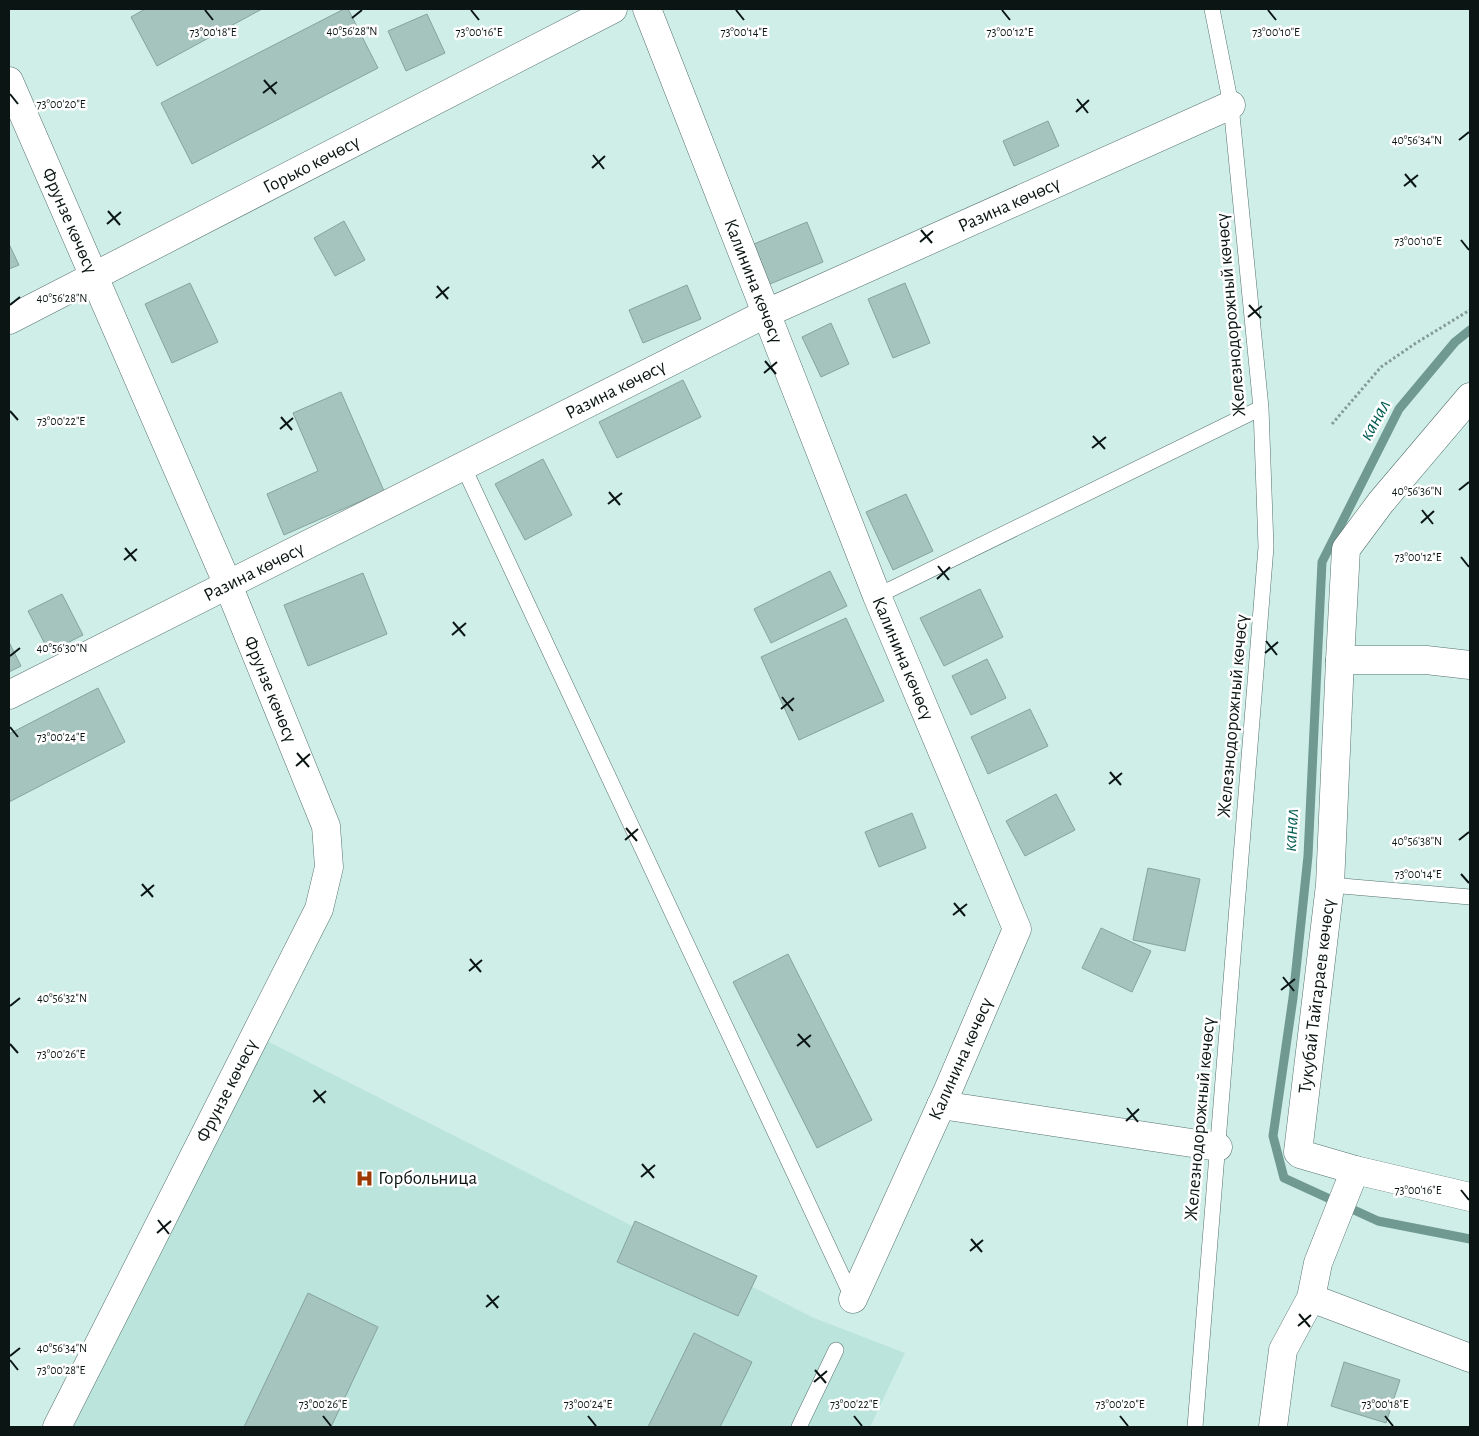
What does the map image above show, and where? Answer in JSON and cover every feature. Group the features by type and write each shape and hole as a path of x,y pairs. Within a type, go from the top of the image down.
{"street":[{"name":"Горько көчөсү","path":"9,320 613,9"},
{"name":"Калинина көчөсү","path":"647,9 877,596 1017,929 941,1105 853,1299"},
{"name":"Фрунзе көчөсү","path":"9,81 228,585 326,826 328,867 319,909 57,1427"},
{"name":"Разина көчөсү","path":"9,695 767,313 1231,105"},
{"name":"Тукубай Тайгараев көчөсү","path":"1470,397 1381,502 1346,549 1330,885 1298,1151 1300,1154 1354,1174 1470,1197"},
{"path":"1340,660 1426,660 1470,665"},
{"path":"941,1105 1218,1147"},
{"path":"1273,1427 1283,1350 1311,1298 1318,1263 1354,1174"},
{"path":"1311,1298 1470,1358"}],"lane":[{"name":"Железнодорожный көчөсү","path":"1195,1427 1266,547 1261,408 1231,105 1212,9"},
{"path":"877,596 1261,408"},
{"path":"463,466 853,1299"},
{"path":"1330,885 1470,897"},
{"path":"799,1427 836,1350"}],"path":[{"path":"1332,424 1381,366 1470,310"}],"shaded area":[{"name":"Горбольница","path":"259,1037 814,1318 905,1353 870,1427 69,1427"}],"building":[{"path":"145,9 262,9 157,66 131,17"},
{"path":"344,9 348,9 378,68 192,164 161,103"},
{"path":"427,14 445,53 406,71 388,31"},
{"path":"1048,121 1059,146 1014,166 1003,141"},
{"path":"344,221 365,260 335,276 314,238"},
{"path":"807,222 823,262 770,284 754,244"},
{"path":"9,244 19,265 9,269"},
{"path":"190,283 218,342 172,363 145,304"},
{"path":"905,283 930,343 893,358 868,299"},
{"path":"687,285 701,319 643,343 629,310"},
{"path":"831,323 849,364 821,377 802,337"},
{"path":"683,380 701,417 617,458 599,422"},
{"path":"341,392 384,491 284,535 267,494 318,471 293,413"},
{"path":"543,459 572,515 525,540 495,484"},
{"path":"906,494 933,551 893,570 866,512"},
{"path":"830,571 847,606 771,643 754,609"},
{"path":"363,573 387,634 308,666 284,605"},
{"path":"980,589 1003,637 944,666 920,618"},
{"path":"62,594 83,635 49,652 28,611"},
{"path":"846,618 884,701 799,740 761,657"},
{"path":"9,642 21,666 9,672"},
{"path":"987,659 1006,698 971,715 952,676"},
{"path":"98,688 125,742 9,802 9,734"},
{"path":"1030,709 1048,746 988,774 971,737"},
{"path":"1056,794 1075,830 1025,856 1006,821"},
{"path":"912,813 926,848 879,867 865,832"},
{"path":"1148,868 1200,879 1185,951 1133,940"},
{"path":"1101,928 1151,951 1132,992 1082,968"},
{"path":"788,954 872,1120 817,1148 733,982"},
{"path":"635,1221 757,1276 738,1316 617,1262"},
{"path":"308,1293 378,1327 331,1427 244,1427"},
{"path":"694,1333 752,1362 720,1427 648,1427"},
{"path":"1344,1362 1400,1380 1386,1423 1331,1406"}],"waterway":[{"name":"канал","path":"1470,330 1455,342 1399,409 1322,562 1308,856 1293,998 1273,1136 1284,1178 1378,1221 1470,1239"}],"place":[{"name":"Горбольница","path":"364,1178"}]}
